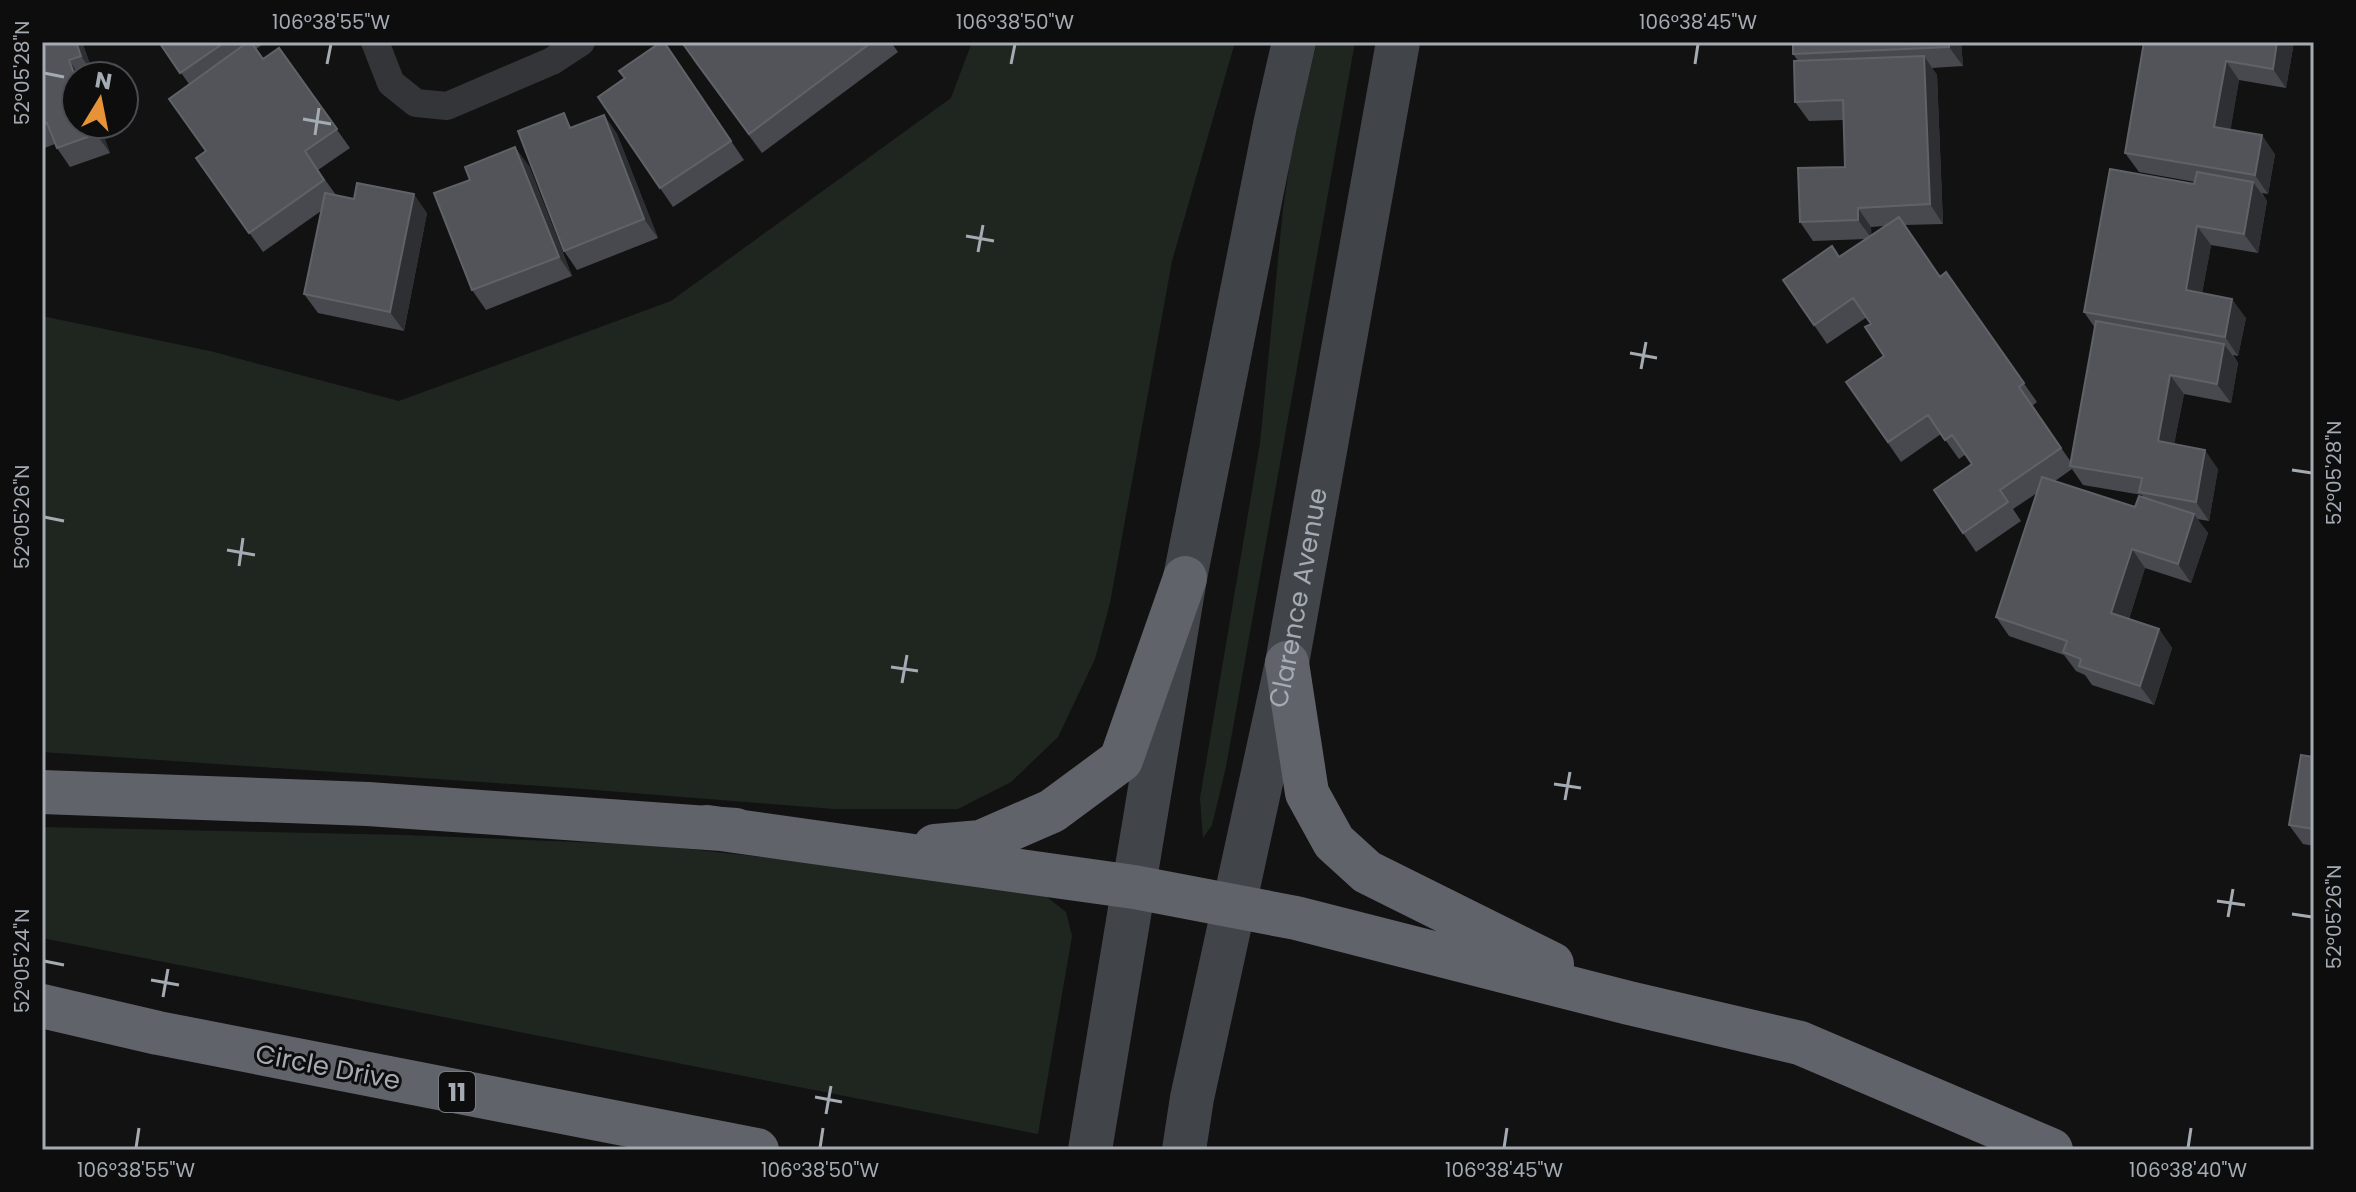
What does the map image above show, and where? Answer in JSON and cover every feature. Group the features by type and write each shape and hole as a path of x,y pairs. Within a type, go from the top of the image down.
{"highway":[{"path":"42,792 368,804 707,827 910,849 981,842 1052,811 1121,760 1185,578"},
{"path":"1287,663 1307,793 1334,842 1367,872 1629,1003"},
{"path":"707,827 1134,887 1296,918 1800,1043 2051,1150"},
{"name":"Circle Drive","path":"42,1006 158,1033 757,1150"},
{"name":"11","path":"42,1025 158,1033"}],"main road":[{"path":"1090,1150 1185,578 1294,42"},
{"name":"Clarence Avenue","path":"1184,1150 1192,1098 1287,663 1398,42"}],"lane":[{"path":"375,42 391,83 416,103 447,106 552,61 581,42"}],"shaded area":[{"path":"972,42 1235,42 1172,261 1110,603 1095,659 1058,737 1011,782 958,809 834,809 42,752 42,316 210,351 399,401 671,301 951,98"},
{"path":"1317,42 1355,42 1226,767 1212,825 1203,838 1200,798 1260,443 1283,209 1293,141"},
{"path":"42,827 404,835 652,845 1034,887 1066,912 1072,936 1038,1134 42,938"}],"building":[{"path":"42,42 76,42 81,56 60,60 60,140 79,140 57,148 47,123 42,125"},
{"path":"159,42 225,42 180,73"},
{"path":"248,42 263,59 279,48 337,129 305,151 324,180 249,233 196,158 206,151 169,99"},
{"path":"664,42 731,141 660,188 598,97 625,78 619,71"},
{"path":"683,42 872,42 749,134"},
{"path":"1793,42 1949,42 1949,47 1793,54"},
{"path":"2144,42 2277,42 2273,69 2226,61 2214,127 2262,135 2255,175 2125,153"},
{"path":"1924,56 1930,204 1858,208 1858,220 1800,222 1798,168 1845,167 1843,100 1795,102 1794,61"},
{"path":"564,113 570,128 604,115 644,219 564,251 518,131"},
{"path":"515,147 559,257 472,290 434,193 470,180 465,167"},
{"path":"2110,169 2194,184 2197,172 2253,182 2244,234 2197,226 2186,290 2232,299 2225,337 2084,312"},
{"path":"357,183 414,194 390,312 304,294 325,193 354,199"},
{"path":"1899,217 1940,277 1946,272 2024,383 2019,387 2061,448 2000,490 2008,502 1963,533 1934,490 1972,464 1952,435 1945,440 1928,415 1888,442 1846,382 1884,356 1865,327 1871,324 1853,298 1814,325 1783,280 1832,246 1839,257"},
{"path":"2096,321 2224,344 2217,384 2170,375 2158,441 2205,450 2196,502 2139,492 2142,478 2070,466"},
{"path":"2042,477 2135,507 2139,496 2194,514 2178,564 2132,549 2111,613 2159,629 2140,686 2079,666 2081,659 2063,652 2067,641 1996,617"},
{"path":"2301,755 2314,757 2314,829 2289,825"}]}
